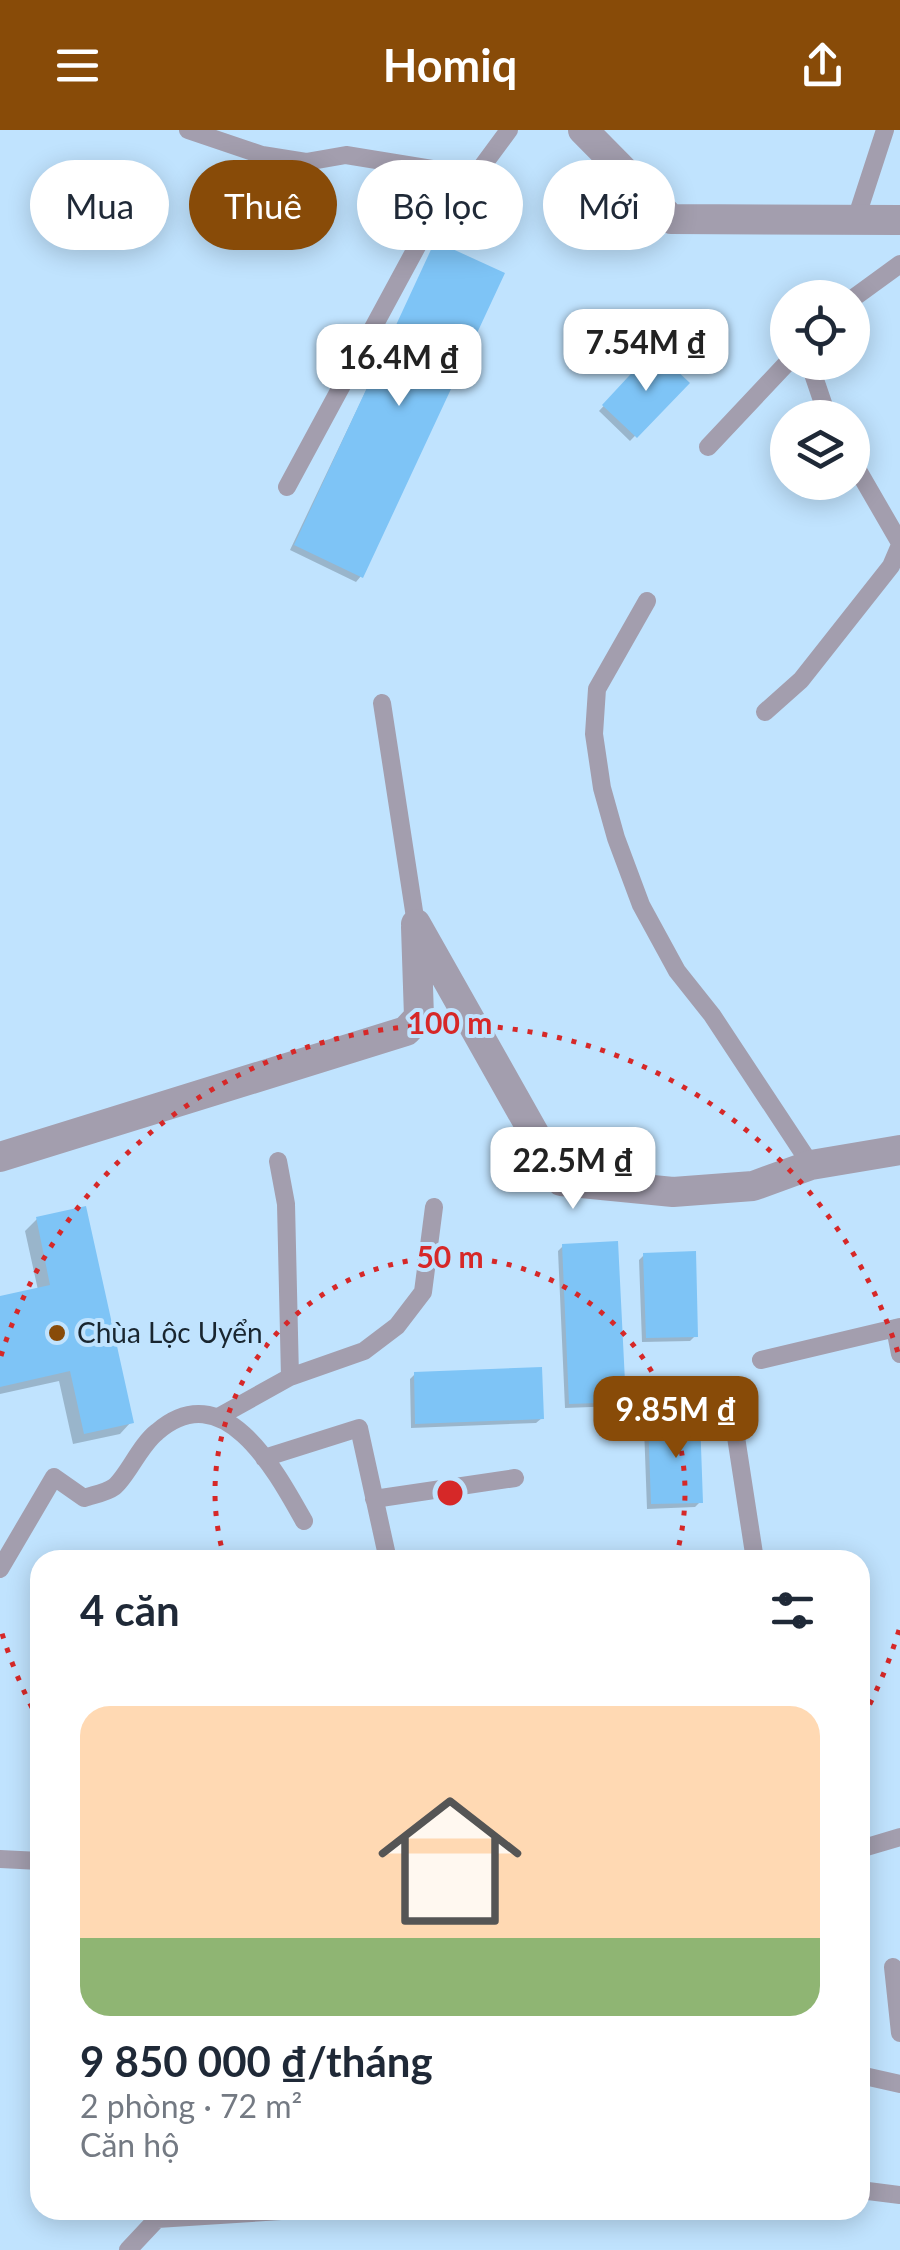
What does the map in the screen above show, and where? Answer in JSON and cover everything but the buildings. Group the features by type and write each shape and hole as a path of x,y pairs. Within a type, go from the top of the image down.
{"street":[{"path":"583,130 671,219 900,220"},
{"path":"416,924 561,1181 673,1192 753,1186 811,1165 900,1150"},
{"path":"0,1157 406,1031 419,1017 416,924"}],"lane":[{"path":"188,130 262,155 306,162 346,155 376,160"},
{"path":"487,160 510,130"},
{"path":"855,222 885,130"},
{"path":"287,487 416,250"},
{"path":"870,286 900,264"},
{"path":"708,447 771,380"},
{"path":"766,712 801,680 891,566 900,544 870,492"},
{"path":"646,600 597,688 594,734 602,788 616,838 640,905 677,971 712,1015 811,1165"},
{"path":"382,703 416,924"},
{"path":"278,1161 286,1204 290,1376"},
{"path":"220,1416 290,1376 364,1351 398,1326 423,1292 434,1208"},
{"path":"761,1360 897,1327 900,1354"},
{"path":"0,1568 54,1477 84,1498 114,1487 158,1430 189,1414 220,1416 239,1429 283,1482 304,1521"},
{"path":"734,1424 753,1550"},
{"path":"264,1458 358,1428 386,1550"},
{"path":"374,1500 516,1478"},
{"path":"870,1845 900,1837"},
{"path":"0,1859 30,1860"},
{"path":"893,1967 900,2033"},
{"path":"870,2077 900,2084"},
{"path":"870,2192 900,2196"},
{"path":"128,2250 156,2220"}],"place":[{"name":"Chùa Lộc Uyển","path":"57,1333"}]}
